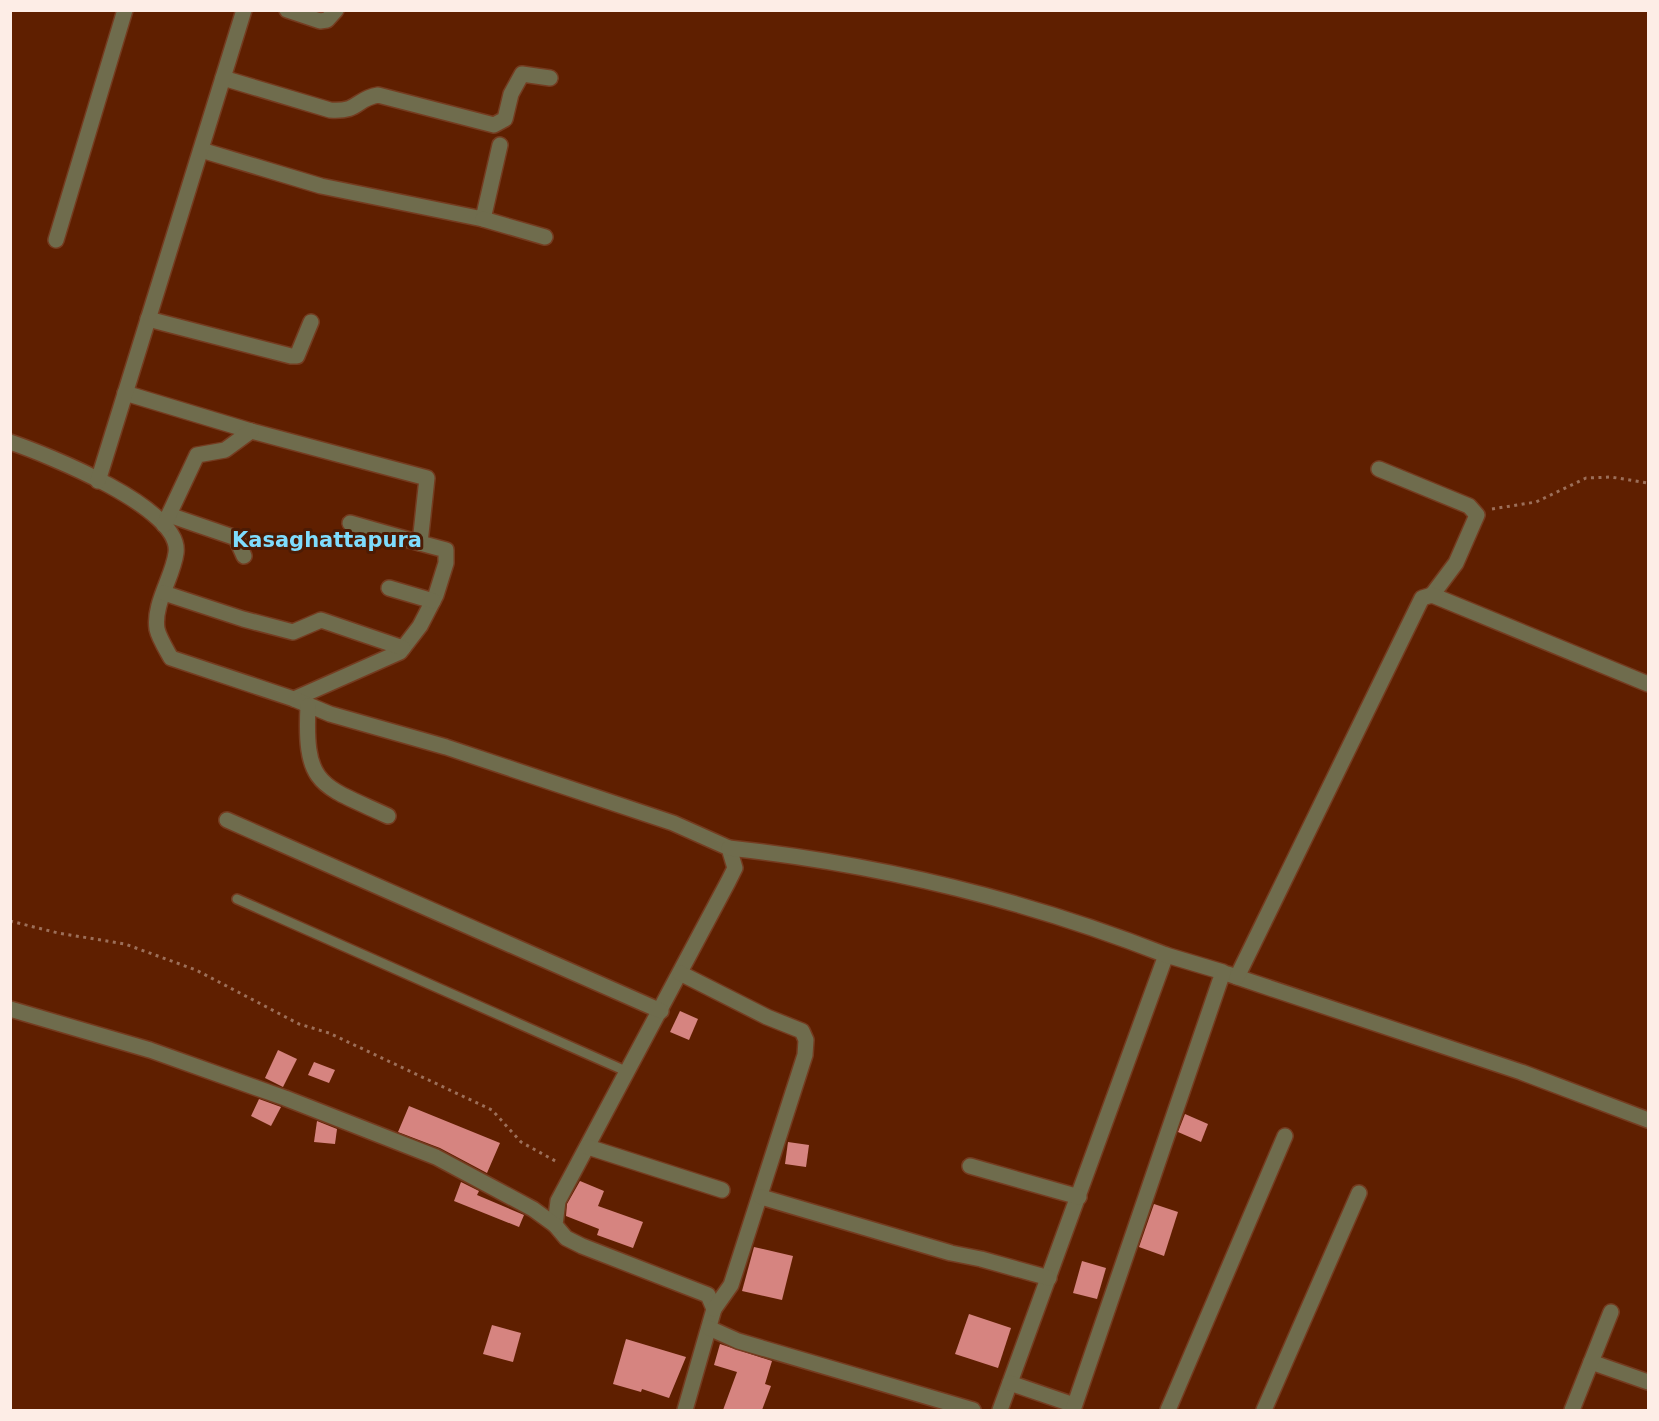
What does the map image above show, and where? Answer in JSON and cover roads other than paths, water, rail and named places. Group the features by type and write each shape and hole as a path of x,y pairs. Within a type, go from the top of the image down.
{"street":[{"path":"56,240 125,10"},
{"path":"98,481 244,10"},
{"path":"287,10 320,21 327,20 336,10"},
{"path":"223,78 330,110 346,111 368,96 378,95 494,125 505,119 511,94 522,74 550,78"},
{"path":"483,219 500,145"},
{"path":"201,150 321,186 483,219 545,237"},
{"path":"148,319 291,356 297,356 311,322"},
{"path":"125,393 251,431 428,478 420,543"},
{"path":"251,431 225,450 197,454 166,520 177,550 164,593 157,628 171,658 301,703 446,747 673,823 729,848 789,855 939,883 1116,935 1166,955 1521,1072 1648,1120"},
{"path":"10,441 49,456 138,502 166,520 236,538 244,556"},
{"path":"1010,1383 1074,1408 1230,975 1422,598 1432,595 1456,562 1471,534 1477,519 1475,511 1379,469"},
{"path":"301,703 400,652 420,626 433,601 446,563 446,550 350,524"},
{"path":"389,588 433,601"},
{"path":"164,593 243,619 293,632 321,620 403,648"},
{"path":"1432,595 1648,684"},
{"path":"301,703 312,768 317,778 333,790 388,816"},
{"path":"227,820 661,1011"},
{"path":"555,1226 558,1201 735,868 729,848"},
{"path":"1000,1410 1166,955"},
{"path":"680,973 766,1017 802,1031 806,1040 806,1055 761,1197 730,1286 714,1309 685,1410"},
{"path":"10,1009 150,1050 285,1098 436,1157 532,1209 555,1226 566,1238 708,1295 714,1309"},
{"path":"1168,1410 1286,1136"},
{"path":"588,1146 722,1190"},
{"path":"970,1166 1079,1197"},
{"path":"1264,1410 1359,1193"},
{"path":"761,1197 951,1253 1049,1278"},
{"path":"1572,1410 1611,1312"},
{"path":"709,1328 738,1341 974,1410"},
{"path":"1591,1362 1648,1382"}],"lane":[{"path":"237,899 628,1072"}],"district":[{"name":"Kasaghattapura","path":"327,540"}]}
